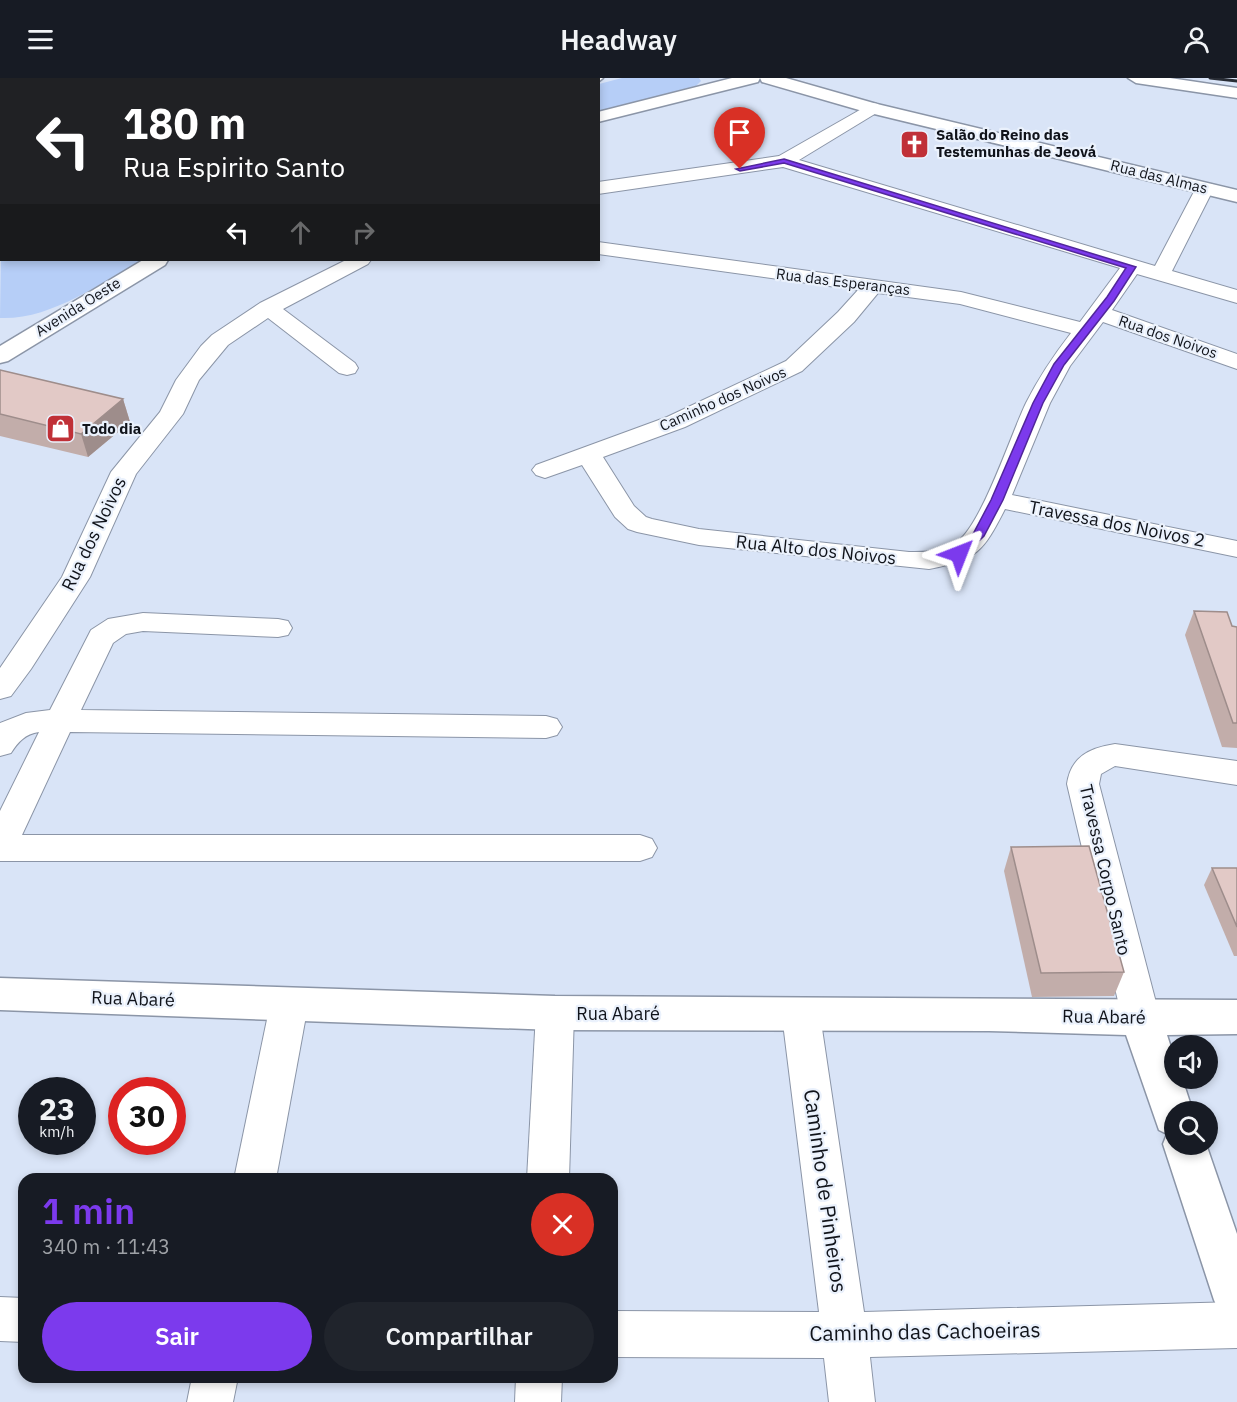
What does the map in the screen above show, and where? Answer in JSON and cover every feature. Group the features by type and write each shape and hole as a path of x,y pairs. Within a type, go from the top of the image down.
{"street":[{"path":"694,93 706,85 708,78"},
{"path":"600,116 752,78"},
{"name":"Rua das Almas","path":"768,78 872,108 1237,196"},
{"path":"1136,78 1237,93"},
{"path":"600,188 784,161 872,108"},
{"path":"784,161 1237,297"},
{"path":"1160,275 1205,188"},
{"name":"Rua das Esperanças","path":"600,248 961,298 1092,322"},
{"name":"Avenida Oeste","path":"0,356 155,261"},
{"name":"Rua dos Noivos","path":"0,689 21,662 76,577 124,472 171,414 188,380 220,340 268,308 359,261"},
{"name":"Rua Alto dos Noivos","path":"588,454 624,512 637,523 658,530 729,541 909,560 939,561 959,554 973,543 997,500 1038,403 1059,364 1131,267"},
{"name":"Caminho dos Noivos","path":"545,470 676,422 794,366 846,317 873,285"},
{"path":"10,327 49,318 81,305"},
{"path":"268,308 347,368"},
{"name":"Rua dos Noivos","path":"1092,322 1237,362"},
{"name":"Travessa dos Noivos 2","path":"997,500 1237,549"},
{"path":"278,628 143,622 118,626 101,637 0,847 640,848"},
{"path":"0,745 3,738 20,724 37,721 546,727"},
{"name":"Travessa Corpo Santo","path":"1141,1018 1083,784 1083,773 1089,764 1098,758 1115,755 1237,773"},
{"name":"Rua Abaré","path":"0,994 555,1013 1237,1017"},
{"path":"256,1173 289,1005"},
{"path":"548,1173 555,1013"},
{"name":"Caminho de Pinheiros","path":"801,1015 845,1335 852,1402"},
{"path":"1141,1018 1169,1101"},
{"path":"1188,1155 1237,1300"},
{"path":"0,1319 18,1320"},
{"name":"Caminho das Cachoeiras","path":"618,1334 845,1335 1237,1325"},
{"path":"210,1402 214,1383"},
{"path":"538,1402 540,1383"}],"shaded area":[{"path":"622,78 699,78 701,81 696,86 600,111 600,84"},
{"path":"1,261 141,261 56,307 19,317 0,318"}],"building":[{"path":"0,370 123,399 81,434 0,414"},
{"path":"1194,611 1227,612 1232,626 1237,627 1237,723 1233,723"},
{"path":"1089,846 1124,972 1041,973 1011,847"},
{"path":"1212,868 1237,868 1237,927"}],"railway":[{"path":"1210,78 1237,81"}],"place":[{"name":"Salão do Reino das Testemunhas de Jeová","path":"915,144"},
{"name":"Todo dia","path":"61,429"}],"route":[{"path":"740,169 784,161 1131,267 1100,313 1059,364 1038,403 997,500 978,536 967,549 959,554"}]}
